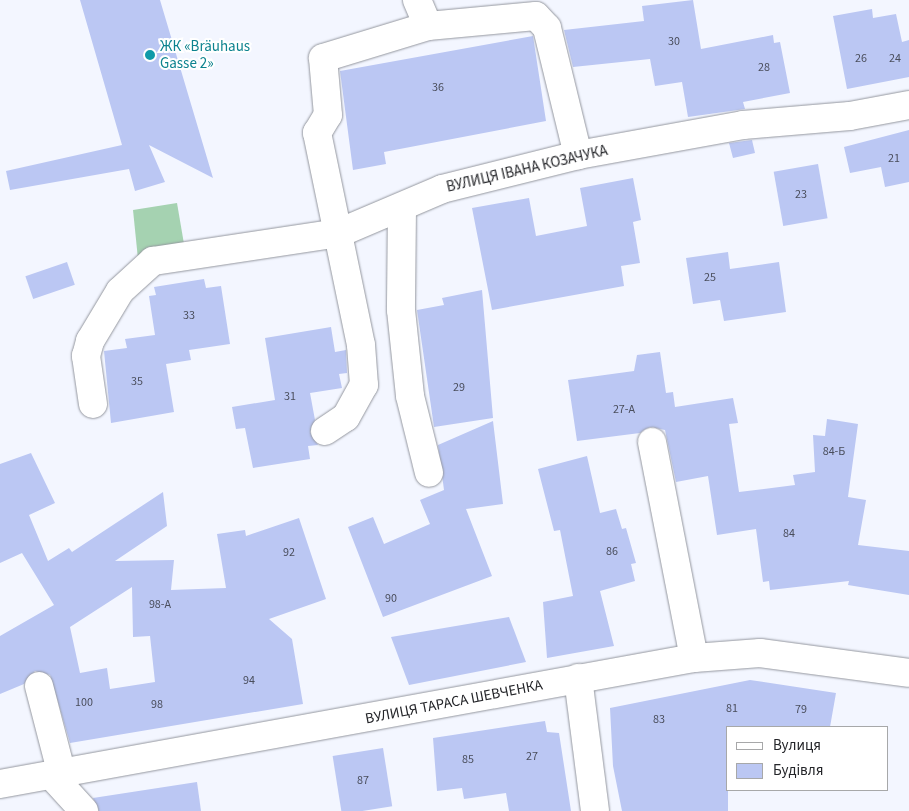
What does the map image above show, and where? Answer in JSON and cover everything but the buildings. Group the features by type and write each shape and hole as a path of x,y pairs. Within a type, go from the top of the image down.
{"street":[{"path":"417,0 428,26"},
{"path":"325,431 346,417 364,385 339,233 317,133 328,115 323,58 428,26 536,16 547,28 578,155"},
{"name":"ВУЛИЦЯ ІВАНА КОЗАЧУКА","path":"93,404 86,356 90,341 120,291 153,261 339,233 402,208 442,189 578,155 743,125 850,116 909,105"},
{"path":"402,208 405,348 410,396 429,473"},
{"path":"652,442 694,658"},
{"name":"ВУЛИЦЯ ТАРАСА ШЕВЧЕНКА","path":"0,784 58,776 694,658 760,653 909,673"},
{"path":"578,678 596,811"},
{"path":"39,686 58,776 84,811"}],"green space":[{"path":"177,203 184,244 138,259 133,210"}],"place":[{"name":"ЖК «Bräuhaus Gasse 2»","path":"150,55"}]}
